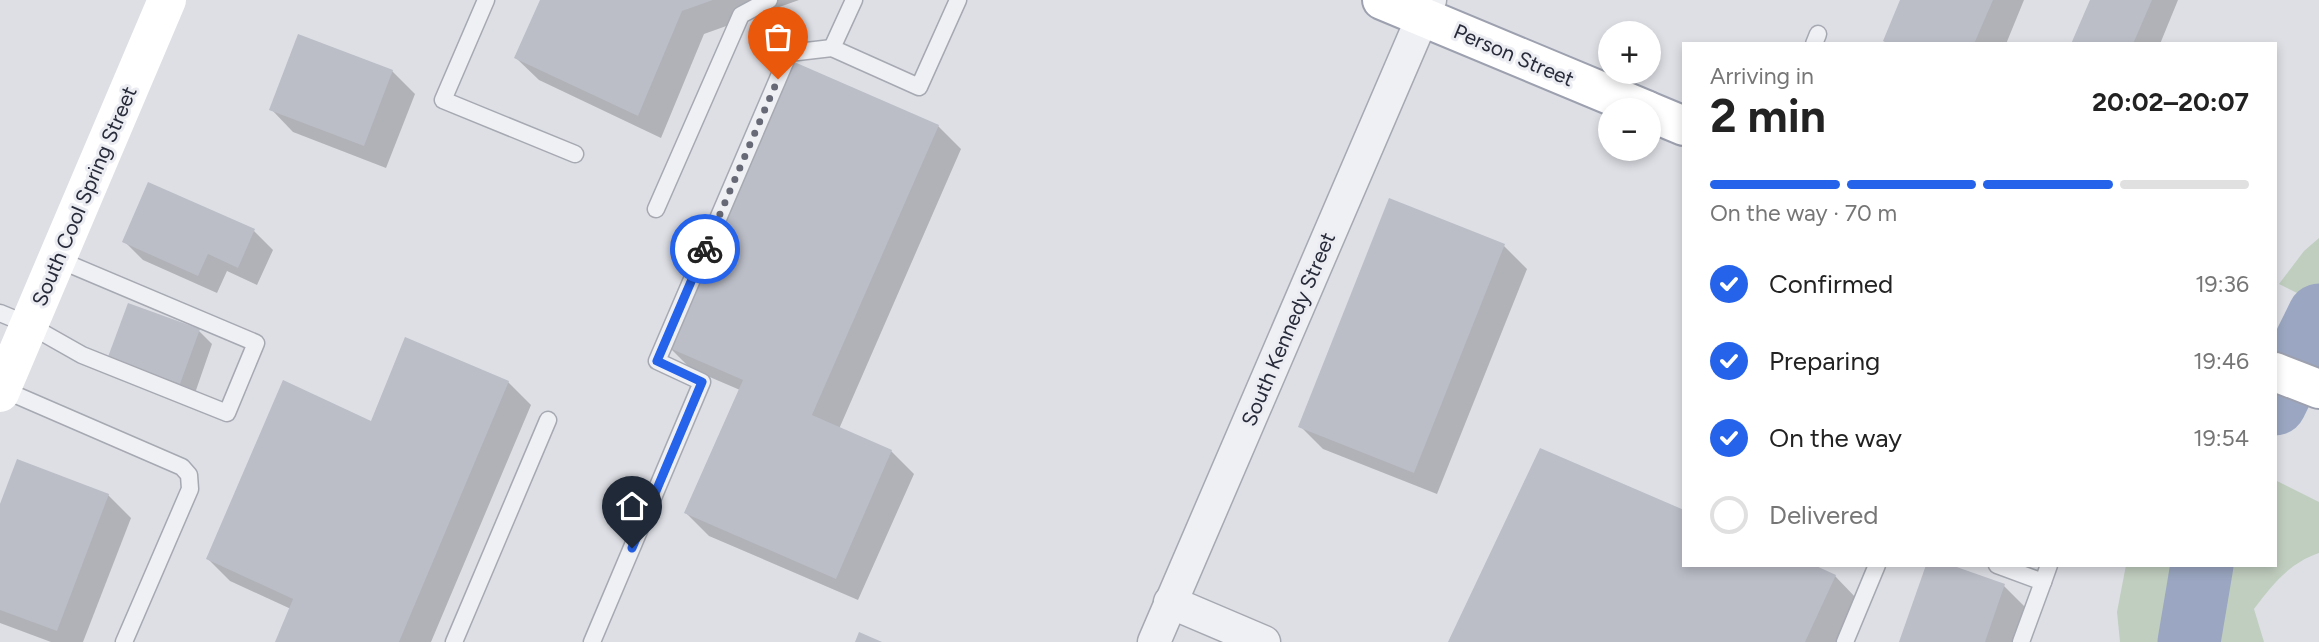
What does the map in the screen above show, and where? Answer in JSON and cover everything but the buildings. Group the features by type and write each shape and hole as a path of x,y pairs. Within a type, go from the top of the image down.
{"street":[{"name":"South Cool Spring Street","path":"1,391 15,319 57,259 167,0"},
{"name":"Person Street","path":"1382,0 1427,8 1619,98"},
{"name":"South Kennedy Street","path":"1154,642 1427,8"},
{"name":"Person Street","path":"1661,117 1682,125"},
{"path":"2277,373 2319,389"},
{"path":"1170,602 1264,642"}],"lane":[{"path":"485,0 443,100 575,154"},
{"path":"656,209 741,15 769,0"},
{"path":"832,48 853,0"},
{"path":"592,642 702,382 657,361 789,53 832,48 919,87 958,0"},
{"path":"15,319 82,355 227,413 256,343 57,259"},
{"path":"1,391 182,467 189,475 190,489 124,642"},
{"path":"454,642 548,420"},
{"path":"1845,642 1876,567"},
{"path":"2002,567 2043,582"},
{"path":"2021,642 2048,567"}],"green space":[{"path":"2319,238 2319,304 2279,284 2304,251"},
{"path":"2277,481 2319,502 2319,553 2290,569 2254,609 2264,642 2120,642 2117,612 2126,567 2277,567"}],"waterway":[{"path":"2277,400 2319,315"},
{"path":"2189,642 2202,567"}],"way so far":[{"path":"705,249 778,79"}],"route":[{"path":"632,548 702,382 657,361 705,249"}]}
